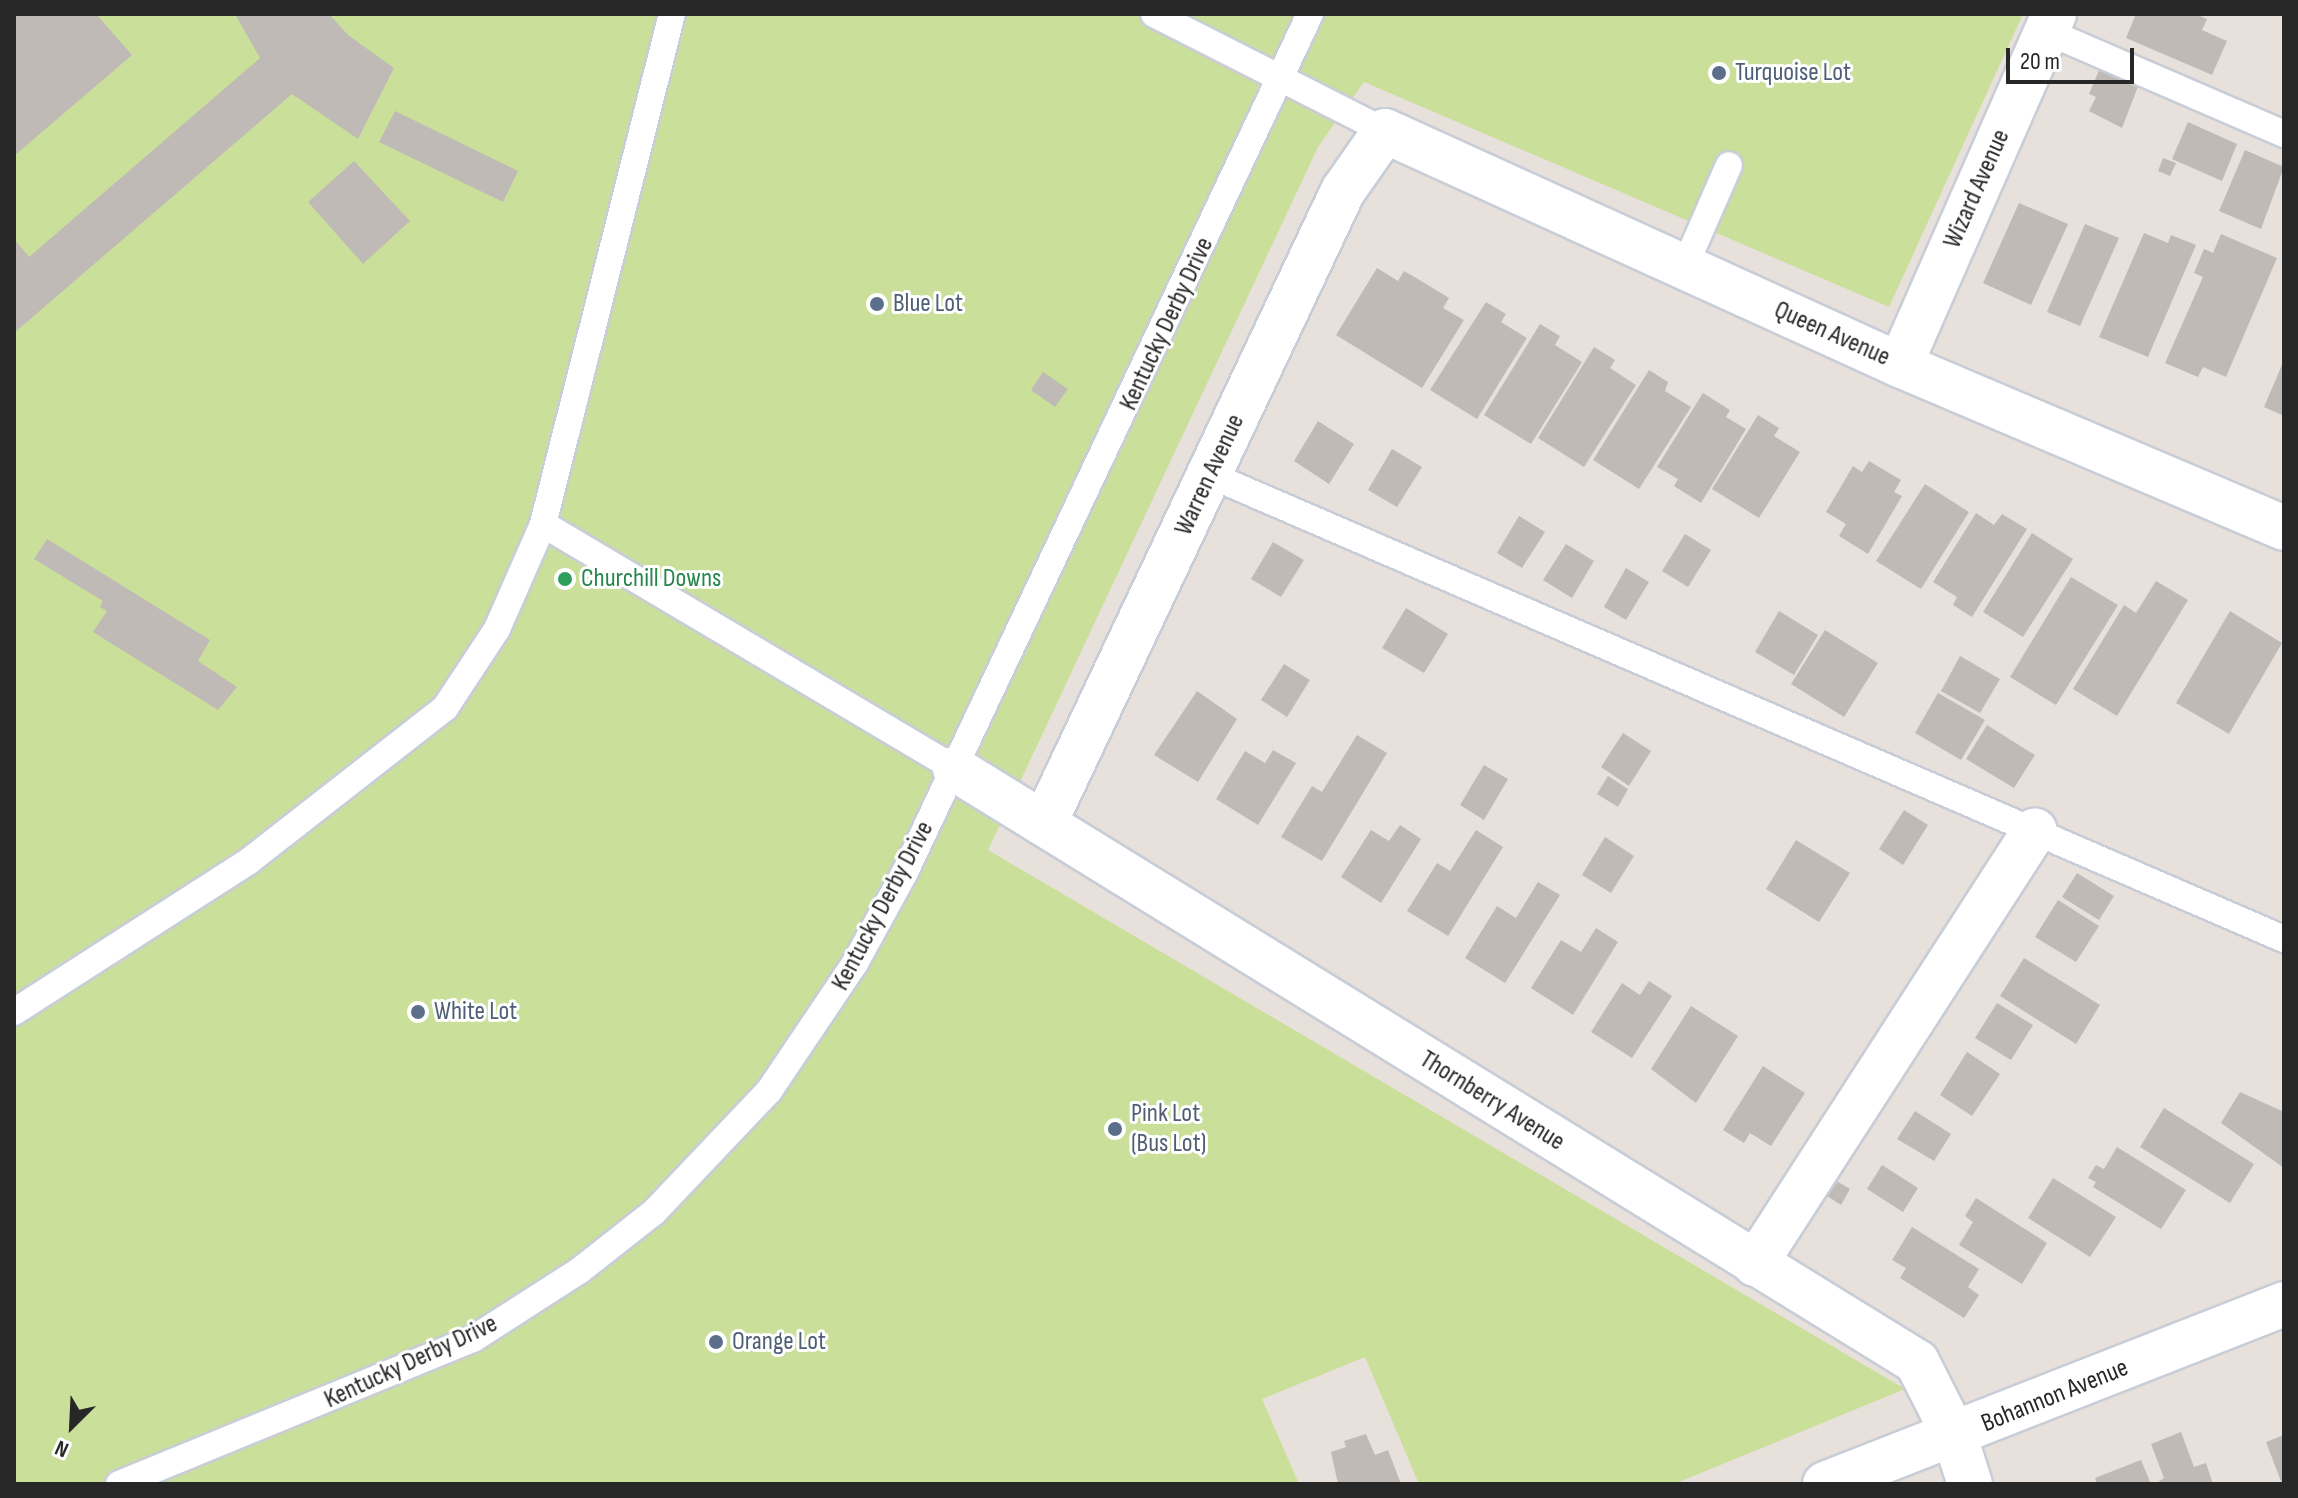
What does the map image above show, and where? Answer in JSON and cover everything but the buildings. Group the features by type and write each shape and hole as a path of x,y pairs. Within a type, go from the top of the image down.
{"street":[{"name":"Wizard Avenue","path":"1900,365 2050,23"},
{"name":"Queen Avenue","path":"1385,131 1900,365 2284,528"},
{"name":"Warren Avenue","path":"1044,824 1343,191 1385,131"},
{"name":"Thornberry Avenue","path":"955,769 1917,1362 1955,1437 1970,1484"},
{"path":"1755,1264 2035,830"},
{"name":"Bohannon Avenue","path":"1825,1484 1955,1437 2284,1304"}],"lane":[{"path":"14,1012 249,861 445,708 497,629 543,524 672,14"},
{"path":"1154,14 1385,131"},
{"name":"Kentucky Derby Drive","path":"119,1484 473,1339 579,1271 654,1212 723,1145 810,1035 905,872 1310,14"},
{"path":"2050,23 2284,134"},
{"path":"1684,268 1729,165"},
{"path":"1210,475 2284,939"},
{"path":"543,524 955,769"}],"green space":[{"name":"Churchill Downs","path":"14,14 2023,14 1889,307 1364,82 1318,147 988,850 1905,1389 1674,1484 1419,1484 1365,1357 1262,1399 1299,1484 14,1484"}],"place":[{"name":"Turquoise Lot","path":"1719,73"},
{"name":"Blue Lot","path":"877,304"},
{"name":"Churchill Downs","path":"565,579"},
{"name":"White Lot","path":"418,1012"},
{"name":"Pink Lot (Bus Lot)","path":"1115,1129"},
{"name":"Orange Lot","path":"716,1342"}]}
